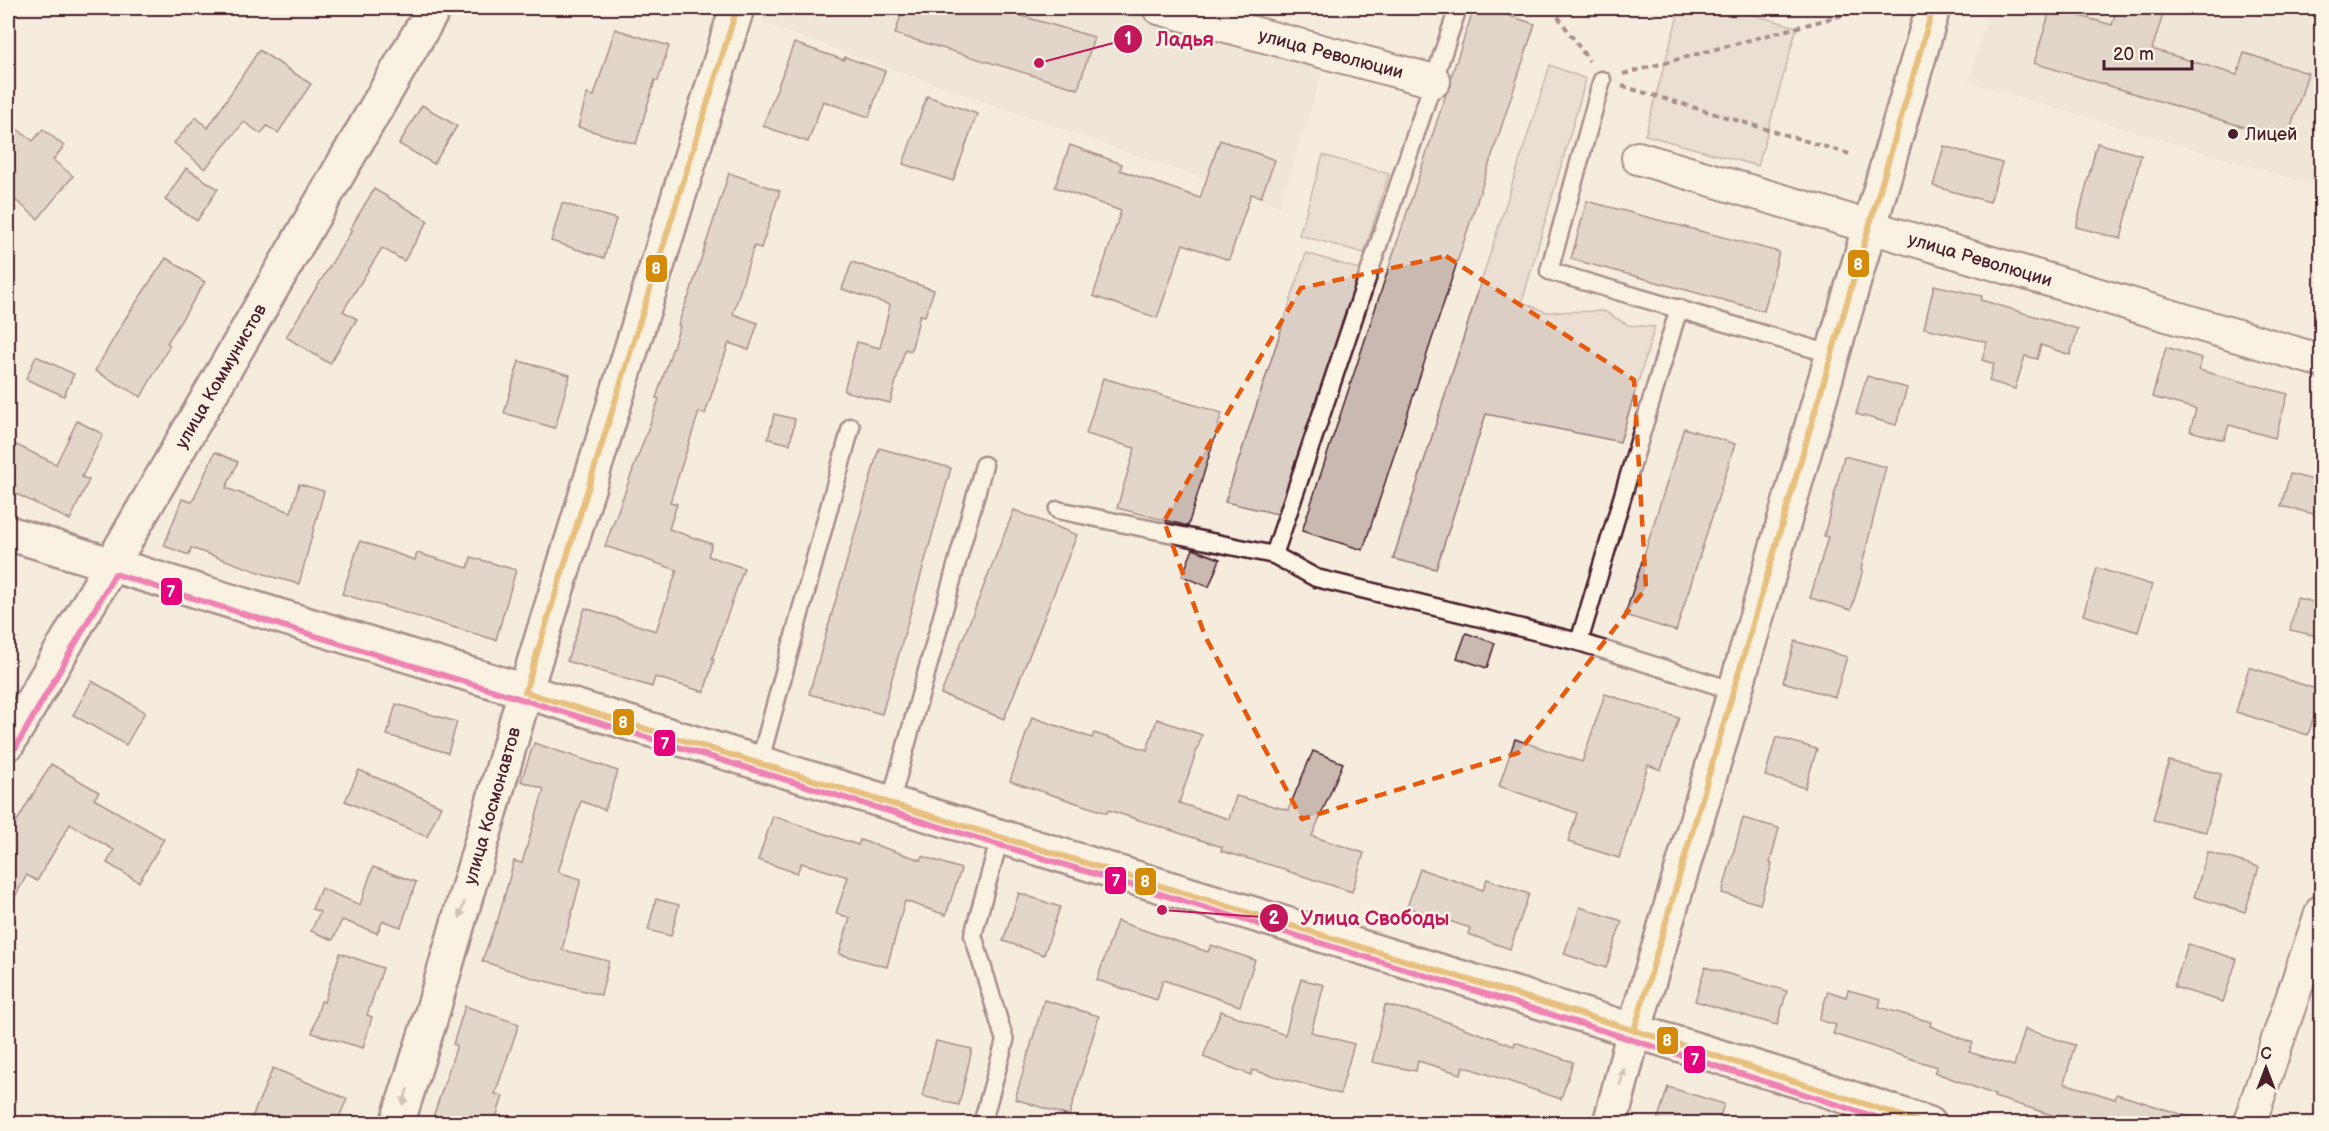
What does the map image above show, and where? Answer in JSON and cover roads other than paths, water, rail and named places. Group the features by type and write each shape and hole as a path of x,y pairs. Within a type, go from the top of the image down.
{"street":[{"name":"улица Коммунистов","path":"8,743 434,8"},
{"name":"улица Космонавтов","path":"397,1124 430,1020 525,692 737,8"},
{"path":"1610,1124 1634,1031 1735,692 1868,225 1933,8"},
{"name":"улица Революции","path":"1171,9 1434,81"},
{"name":"улица Революции","path":"1638,158 2322,362"},
{"path":"8,532 1634,1031 1929,1124"},
{"path":"2249,1124 2322,911"}],"lane":[{"path":"1274,555 1458,8"},
{"path":"1602,80 1549,271 1832,354"},
{"path":"1579,642 1679,308"},
{"path":"759,764 851,427"},
{"path":"890,804 984,465"},
{"path":"1058,510 1274,555 1316,578 1579,642 1735,692"},
{"path":"982,1124 1005,1041 973,935 1000,837"}],"place":[{"name":"Ладья","path":"1039,63"},
{"name":"Лицей","path":"2233,134"},
{"name":"Улица Свободы","path":"1162,910"}]}
